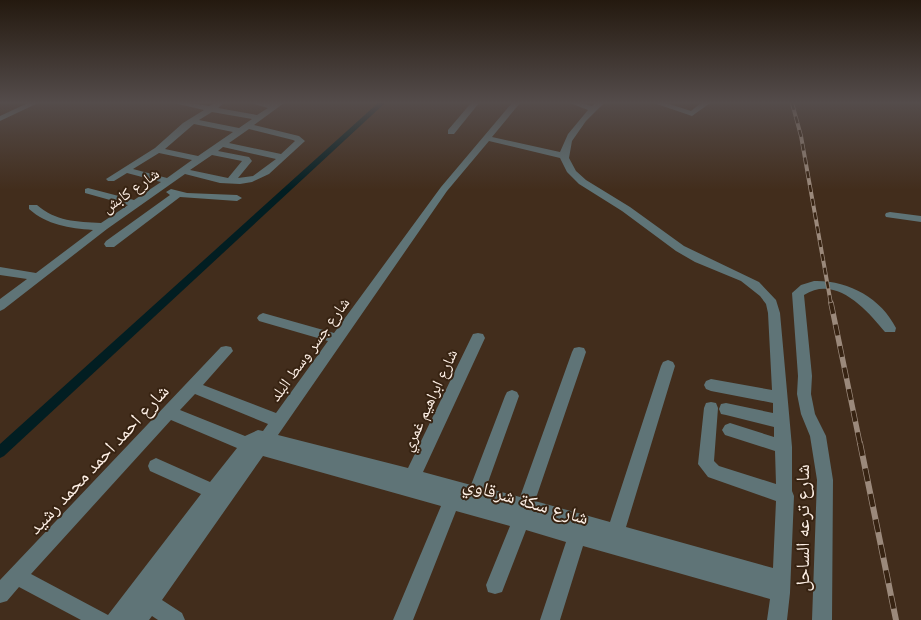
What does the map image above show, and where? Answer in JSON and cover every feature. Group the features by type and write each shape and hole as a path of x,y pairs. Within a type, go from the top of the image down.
{"street":[{"path":"111,179 158,150 179,132"},
{"name":"شارع كابش","path":"0,306 103,227 240,132"},
{"path":"184,171 196,176 231,180 256,178 301,140 259,132"},
{"name":"شارع جسر وسط البلد","path":"137,620 258,444 279,421 444,189 492,132"},
{"path":"576,132 568,142 564,156 570,170 577,177 626,209 677,247 702,260 741,276 760,288 772,303 784,447 786,496 781,586 777,620"},
{"path":"487,138 564,156"},
{"path":"222,144 281,157"},
{"path":"158,150 200,160"},
{"path":"210,152 246,159 247,161 231,180"},
{"path":"125,170 168,182"},
{"path":"159,188 178,194 237,198"},
{"path":"88,192 137,204"},
{"path":"110,244 178,194"},
{"path":"33,208 48,219 103,227"},
{"path":"890,215 921,219"},
{"path":"0,271 37,277"},
{"name":"شارع ترعه الساحل","path":"822,620 825,480 818,436 808,414 804,394 805,376 798,293 804,287 815,285 839,288 869,304 890,328"},
{"path":"263,318 338,339"},
{"name":"شارع ابراهيم غمري","path":"412,477 478,338"},
{"name":"شارع احمد احمد محمد رشيد","path":"0,594 226,351"},
{"path":"495,585 523,514 579,352"},
{"path":"616,532 668,366"},
{"path":"711,385 780,398"},
{"path":"192,387 279,421"},
{"path":"476,494 512,396"},
{"path":"781,422 718,409 706,459 709,468 714,472 786,496"},
{"path":"116,620 212,491 258,444 169,412"},
{"path":"730,430 784,447"},
{"name":"شارع سكة شرقاوي","path":"258,444 412,477 476,494 577,536 781,586"},
{"name":"شارع سكة شرقاوي","path":"258,444 452,501 616,532 781,586"},
{"path":"156,466 212,491"},
{"path":"403,620 452,501"},
{"path":"550,620 577,536"},
{"path":"17,576 101,620"},
{"path":"149,603 175,620"}],"waterway":[{"path":"0,452 350,132"}],"railway":[{"path":"800,132 831,304"},
{"path":"831,303 860,444"},
{"path":"860,443 896,620"}]}
